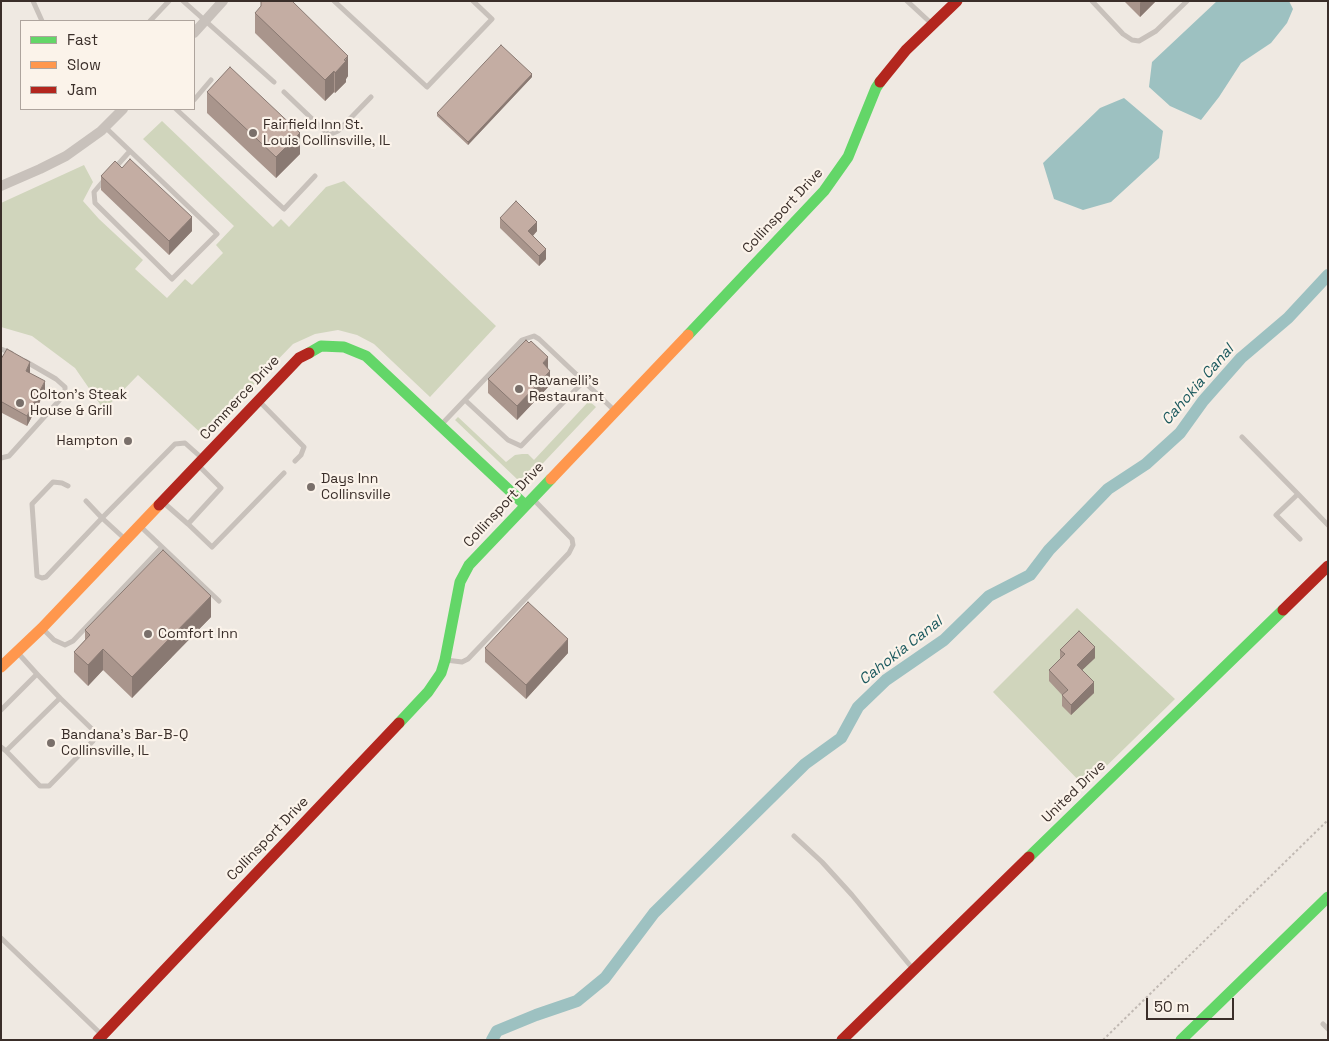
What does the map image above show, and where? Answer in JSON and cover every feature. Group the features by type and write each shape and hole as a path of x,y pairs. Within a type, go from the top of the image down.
{"street":[{"path":"195,32 223,1"},
{"name":"Collinsport Drive","path":"100,1037 428,692 441,673 460,582 473,560 824,191 848,157 876,88 889,69 957,1"},
{"path":"1,186 40,170 66,156 85,144 123,110"},
{"name":"Commerce Drive","path":"1,667 42,628 299,358 321,346 344,347 366,356 440,427 528,501"},
{"name":"United Drive","path":"842,1040 1328,566"},
{"path":"1181,1040 1328,897"}],"lane":[{"path":"34,1 42,20"},
{"path":"151,20 169,1"},
{"path":"183,1 274,82"},
{"path":"334,1 427,87 492,19 473,1"},
{"path":"907,1 932,25"},
{"path":"1092,1 1122,34 1132,40 1139,41 1156,31 1187,1"},
{"path":"195,99 211,80"},
{"path":"284,92 329,135 338,131 371,97"},
{"path":"177,110 284,210 315,176"},
{"path":"182,114 185,110"},
{"path":"106,127 217,234 172,279 95,203 94,192 130,151"},
{"path":"440,427 522,340 534,336 615,410"},
{"path":"1,349 56,379 66,390 65,394 9,456 1,458"},
{"path":"465,400 508,440 521,446 584,381"},
{"path":"259,401 304,447 301,455 295,461"},
{"path":"1242,437 1328,525"},
{"path":"68,486 53,482 32,504 37,576 42,578 46,577 175,444 185,443 221,488 188,524"},
{"path":"163,501 212,547 284,473"},
{"path":"1298,494 1276,515 1300,539"},
{"path":"86,501 126,540"},
{"path":"445,660 462,662 468,659 569,553 573,545 572,540 528,501"},
{"path":"139,526 219,601"},
{"path":"42,628 54,640 65,645 74,640 162,547"},
{"path":"1,747 40,786 48,786 92,741 94,731 17,652"},
{"path":"1,710 37,674"},
{"path":"6,751 60,698"},
{"path":"794,836 822,862 852,895 914,970"},
{"path":"1,938 100,1037"},
{"path":"1323,1024 1328,1029"}],"path":[{"path":"1103,1040 1328,820"}],"green space":[{"path":"162,121 273,227 281,219 289,227 326,187 344,181 496,326 430,397 374,344 357,335 338,330 315,334 293,344 204,436 138,375 104,410 75,368 32,336 1,327 1,203 84,165 93,182 83,201 99,219 143,260 135,269 167,298 185,279 192,285 223,253 216,245 234,226 143,139"},
{"path":"589,401 596,407 528,479 523,481 518,480 455,420 458,417 506,462 515,455 522,454 528,454 534,460"},
{"path":"1077,608 1175,699 1085,787 993,692"}],"water":[{"path":"1217,1 1289,1 1293,9 1287,23 1271,43 1241,63 1219,97 1201,120 1170,106 1149,87 1152,62"},
{"path":"1124,98 1163,131 1159,158 1111,202 1083,210 1054,199 1043,163 1100,108"}],"building":[{"path":"262,1 292,1 348,56 344,60 346,61 335,73 334,71 325,80 255,13 261,6"},
{"path":"501,45 532,74 468,142 437,113"},
{"path":"230,67 300,133 276,157 207,92"},
{"path":"130,159 192,217 169,241 101,176 115,161 122,168"},
{"path":"516,201 537,222 528,231 546,249 539,256 500,218"},
{"name":"Ravanelli's Restaurant","path":"526,340 529,343 531,341 548,357 543,363 550,371 517,406 488,379"},
{"name":"Colton's Steak House & Grill","path":"7,349 30,362 26,371 45,381 27,416 2,402 1,404 1,359"},
{"name":"Comfort Inn","path":"163,550 211,596 132,677 103,649 88,665 74,652 90,635 85,630"},
{"path":"528,602 568,639 526,685 485,648"},
{"path":"1079,631 1095,647 1077,665 1094,682 1071,705 1062,695 1068,690 1049,670 1065,654 1060,650"}],"waterway":[{"name":"Cahokia Canal","path":"492,1040 497,1031 577,1001 605,978 654,913 805,764 841,738 858,707 886,680 944,640 989,596 1030,575 1049,550 1108,489 1146,464 1180,433 1203,401 1241,358 1288,318 1328,275"}],"traffic: fast":[{"path":"688,335 824,191 848,157 880,82"},
{"path":"309,353 321,346 344,347 366,356 525,505"},
{"path":"399,723 428,692 441,673 460,582 469,565 551,479"},
{"path":"1029,857 1283,610"},
{"path":"1181,1040 1328,897"}],"traffic: slow":[{"path":"551,479 688,335"},
{"path":"1,667 42,628 159,505"}],"traffic: jam":[{"path":"880,82 906,50 957,1"},
{"path":"159,505 299,358 309,353"},
{"path":"1283,610 1328,566"},
{"path":"98,1040 399,723"},
{"path":"842,1040 1029,857"}],"place":[{"name":"Fairfield Inn St. Louis Collinsville, IL","path":"253,133"},
{"name":"Ravanelli's Restaurant","path":"519,389"},
{"name":"Colton's Steak House & Grill","path":"20,403"},
{"name":"Hampton","path":"128,441"},
{"name":"Days Inn Collinsville","path":"311,487"},
{"name":"Comfort Inn","path":"148,634"},
{"name":"Bandana's Bar-B-Q Collinsville, IL","path":"51,743"}]}
